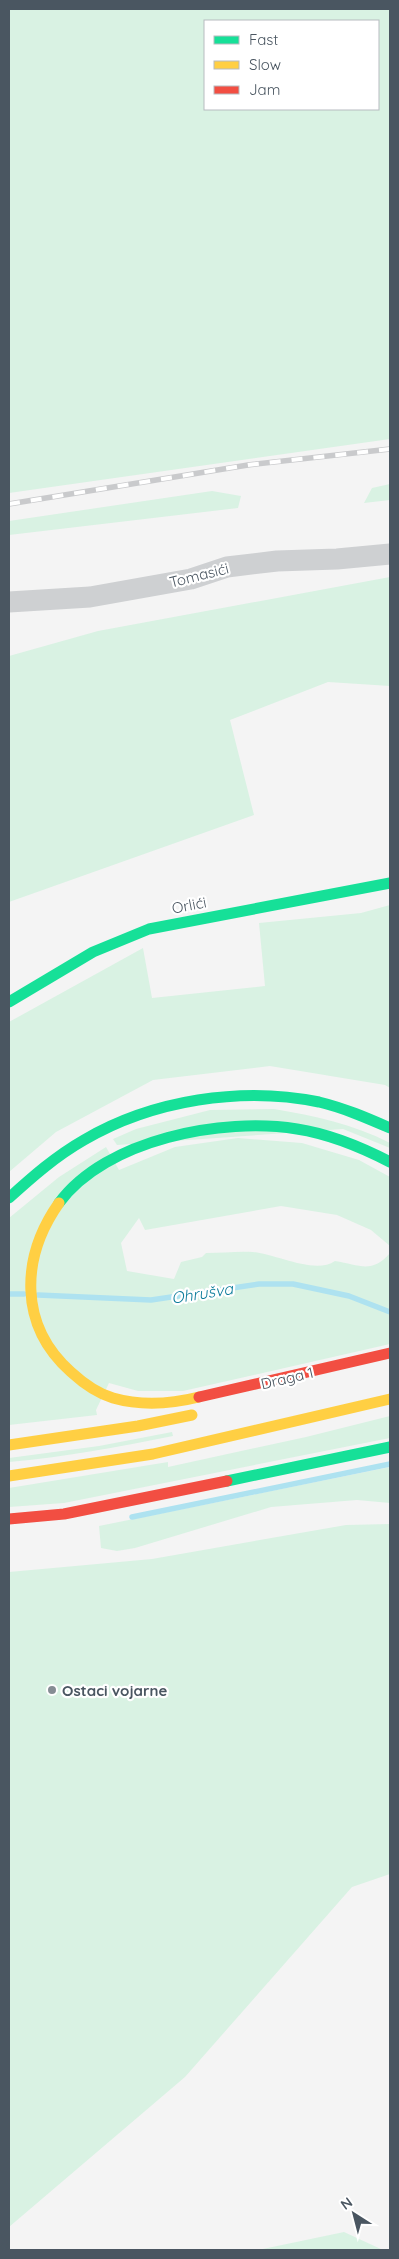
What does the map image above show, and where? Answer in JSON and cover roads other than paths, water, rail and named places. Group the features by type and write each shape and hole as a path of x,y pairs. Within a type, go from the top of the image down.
{"main road":[{"name":"Orlići","path":"9,1002 90,952 117,939 149,929 390,883"},
{"path":"9,1198 48,1165 96,1133 149,1112 188,1101 227,1096 267,1096 308,1101 348,1111 390,1128"},
{"path":"390,1162 361,1147 323,1134 284,1126 244,1125 180,1133 145,1145 111,1161 72,1190 47,1220 34,1252 30,1278 33,1314 39,1331 49,1348 73,1375 102,1394 116,1399 164,1404 188,1400 390,1353"},
{"path":"9,1476 61,1470 197,1445 390,1399"},
{"path":"9,1445 138,1426 195,1415"},
{"path":"9,1518 64,1514 390,1447"}],"street":[{"name":"Tomasići","path":"9,602 90,597 191,579 227,567 276,561 338,559 390,554"}],"waterway":[{"name":"Ohrušva","path":"38,1295 151,1300 259,1284 293,1284 349,1296 390,1312"},
{"name":"Ohrušva","path":"9,1294 24,1294"},
{"path":"132,1517 390,1464"}],"railway":[{"path":"9,504 248,465 390,449"}],"place":[{"name":"Ostaci vojarne","path":"52,1690"}]}
